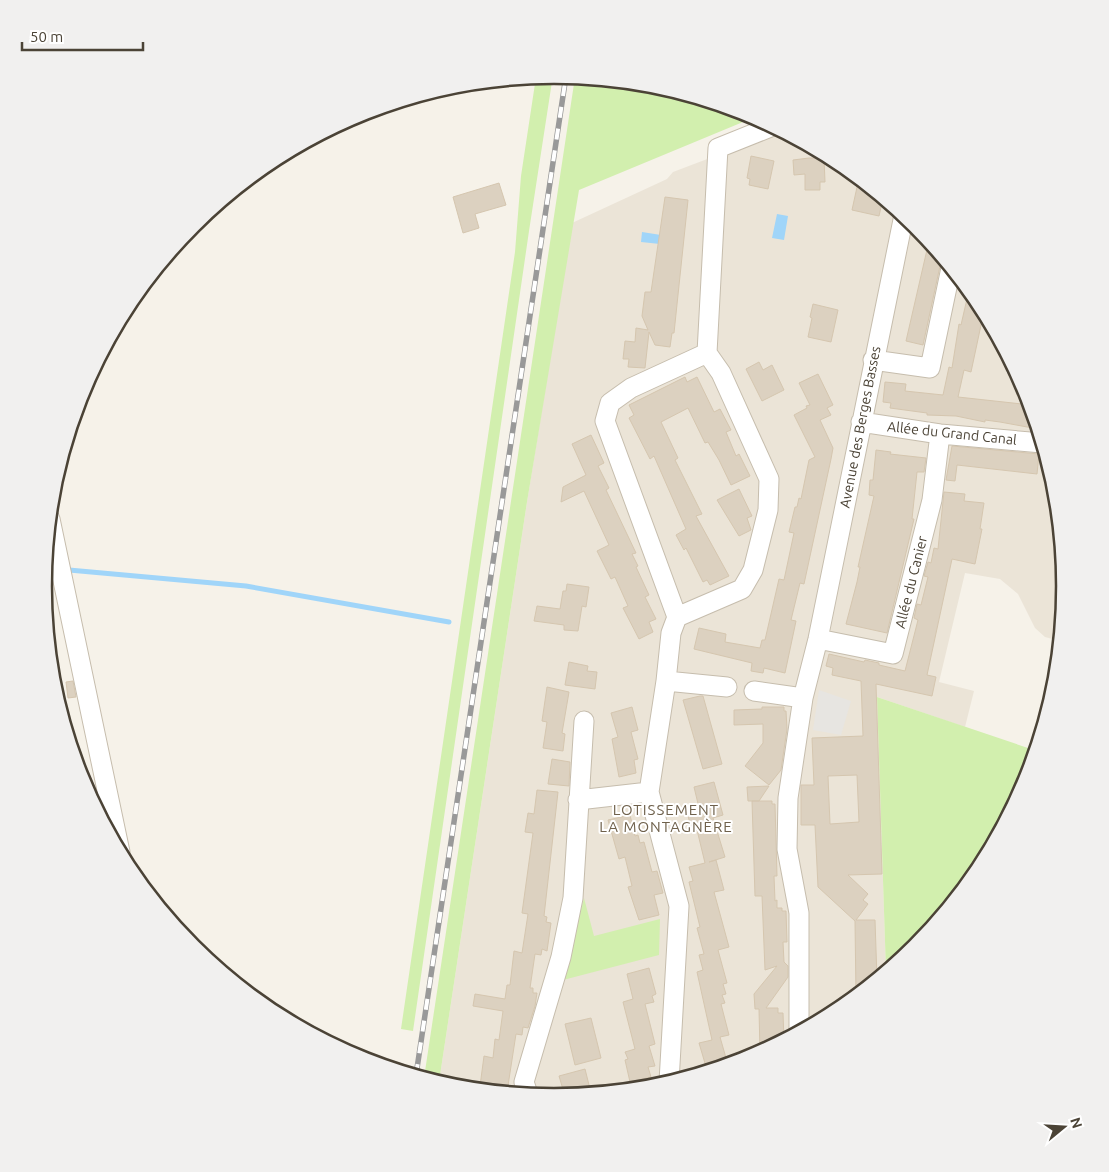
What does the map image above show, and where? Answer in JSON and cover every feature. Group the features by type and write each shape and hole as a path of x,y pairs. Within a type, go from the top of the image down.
{"street":[{"path":"677,617 742,589 753,570 768,510 769,479 721,373 708,353 718,148 764,130"},
{"name":"Avenue des Berges Basses","path":"799,1025 799,912 787,849 788,798 803,698 818,639 902,225"},
{"path":"873,360 930,368 949,276"},
{"path":"669,1074 679,906 649,792 666,681 671,633 677,617 605,421 610,403 631,388 708,353"},
{"name":"Allée du Grand Canal","path":"861,422 940,434 1035,442"},
{"name":"Allée du Canier","path":"818,639 893,654 932,500 940,434"},
{"path":"55,542 115,828"},
{"path":"666,681 726,687"},
{"path":"754,691 803,698"},
{"path":"526,1087 524,1082 561,957 574,898 578,800 584,721"},
{"path":"578,800 649,792"}],"shaded area":[{"path":"773,134 806,151 860,188 909,231 953,280 972,307 1005,364 1006,373 1009,374 1030,425 1039,456 1047,488 1055,553 1056,586 1053,639 1045,637 1035,628 1018,594 1000,579 965,573 939,682 974,691 965,727 877,697 886,962 860,984 806,1021 747,1050 684,1071 652,1078 620,1084 554,1088 489,1084 440,1074 527,502 572,223 667,179 673,172"},
{"path":"819,690 851,701 841,735 813,730"}],"green space":[{"path":"552,84 413,1031 401,1029 515,252 521,176 535,85"},
{"path":"574,85 620,88 684,101 743,122 579,190 527,502 440,1074 425,1071"},
{"path":"877,697 1029,748 1005,808 972,865 932,917 886,962"},
{"path":"584,898 594,936 660,919 659,955 563,980"}],"water":[{"path":"777,214 788,216 784,240 772,238"},
{"path":"642,232 661,235 660,244 641,242"}],"building":[{"path":"751,156 774,161 768,189 749,185 750,179 747,178"},
{"path":"816,158 824,163 825,182 820,182 820,190 805,190 805,174 794,175 793,160"},
{"path":"499,183 506,205 475,214 479,228 463,233 453,197"},
{"path":"857,186 881,206 879,216 852,210"},
{"path":"665,197 688,200 674,333 672,333 670,347 655,345 649,332 645,368 628,367 629,359 623,359 625,341 635,342 636,328 648,330 642,316 645,292 651,292"},
{"path":"927,250 941,265 923,345 906,341"},
{"path":"967,300 982,323 971,372 964,370 958,397 1022,404 1031,428 956,416 927,415 927,413 890,408 891,403 883,402 885,382 906,384 905,391 943,395 949,367 952,368 959,324 961,325"},
{"path":"813,304 838,310 831,342 808,337"},
{"path":"759,362 763,370 772,365 784,390 762,401 746,369"},
{"path":"818,374 833,405 827,408 831,415 820,420 833,448 804,584 800,583 791,620 796,621 785,673 764,668 763,673 751,671 752,663 694,649 699,628 726,634 725,642 760,648 762,640 765,640 779,579 784,580 794,533 789,532 795,507 797,507 799,498 801,499 809,460 815,457 794,415 810,405 799,383"},
{"path":"685,377 687,382 697,377 714,412 720,409 731,430 726,432 736,456 739,454 750,476 731,485 708,442 705,443 688,408 661,422 678,458 675,460 702,514 696,516 729,576 710,585 707,580 703,582 686,548 684,550 676,535 686,529 654,456 650,459 629,418 634,415 629,405"},
{"path":"591,435 604,463 598,466 609,488 606,490 636,553 632,554 638,566 636,567 649,595 645,597 656,619 649,622 653,632 639,639 623,608 628,606 615,577 611,579 597,551 609,545 584,491 561,502 563,487 586,475 572,444"},
{"path":"952,446 1039,455 1037,474 957,465 955,481 946,480"},
{"path":"876,450 891,452 890,454 926,458 924,472 917,472 912,519 914,519 887,633 846,624 857,582 860,567 858,567 874,496 869,495 870,480 873,480"},
{"path":"739,489 752,516 747,518 751,530 739,536 717,500"},
{"path":"944,492 965,494 964,501 984,503 980,529 982,529 975,564 952,559 927,675 936,677 932,696 876,684 882,874 848,875 868,894 863,900 868,904 856,920 875,920 877,970 856,987 855,921 818,887 815,825 801,825 801,785 814,785 812,738 863,736 861,681 832,675 833,668 826,666 829,654 864,662 865,660 879,663 879,665 905,671 918,620 914,618 917,604 921,605 928,577 924,576 928,562 931,563 934,548 938,549","holes":["857,775 859,822 830,824 828,776"]},
{"path":"567,584 589,587 586,607 582,606 578,631 564,630 564,625 534,621 537,606 560,609 563,591 566,591"},
{"path":"569,662 588,666 587,671 597,672 595,689 565,685"},
{"path":"73,681 76,697 68,698 66,682"},
{"path":"547,687 569,692 562,733 565,734 563,751 543,748 547,722 542,721"},
{"path":"703,696 722,764 703,769 683,700"},
{"path":"632,707 638,730 631,732 638,759 634,760 636,773 619,777 612,739 618,737 611,713"},
{"path":"762,707 784,707 784,711 786,711 787,729 781,770 769,785 745,766 763,743 763,724 734,725 734,710 762,709"},
{"path":"552,759 570,762 569,786 548,784"},
{"path":"714,782 723,815 713,818 725,857 709,862 716,860 724,890 714,892 729,947 718,950 727,983 723,984 726,994 722,995 725,1003 721,1004 729,1035 720,1037 726,1058 705,1064 699,1043 712,1040 697,972 703,970 699,955 704,954 697,928 700,927 689,882 693,881 689,867 705,863 697,830 692,831 688,816 700,812 694,787"},
{"path":"769,786 759,801 748,801 747,787"},
{"path":"537,790 558,792 544,916 547,917 546,922 551,923 547,951 542,949 541,955 535,954 530,988 533,988 533,993 537,993 535,1006 528,1028 523,1027 522,1035 516,1034 508,1086 489,1084 480,1082 484,1056 493,1058 495,1039 499,1040 503,1011 473,1006 475,994 505,999 507,985 510,985 514,951 522,953 528,914 522,913 533,833 525,832 528,813 534,814"},
{"path":"752,801 772,801 772,804 775,804 777,876 774,876 775,901 777,900 777,908 782,908 782,911 786,911 787,942 783,942 784,962 788,966 788,977 766,1008 778,1008 778,1013 783,1013 784,1033 760,1044 759,1009 755,1009 754,994 777,966 765,970 762,896 755,896"},
{"path":"630,815 635,836 638,835 640,843 644,842 652,872 657,871 663,893 654,895 659,915 639,920 628,887 632,886 625,857 619,859 608,820"},
{"path":"649,968 656,994 652,996 654,1002 645,1004 655,1044 649,1046 655,1066 648,1067 651,1077 630,1082 625,1060 628,1059 625,1052 635,1049 623,1002 633,999 627,974"},
{"path":"591,1018 601,1058 575,1065 565,1024"},
{"path":"585,1069 589,1087 563,1088 559,1076"}],"waterway":[{"path":"69,570 246,586 449,622"}],"railway":[{"path":"417,1068 565,84"}],"district":[{"name":"LOTISSEMENT LA MONTAGNÈRE","path":"666,818"}]}
